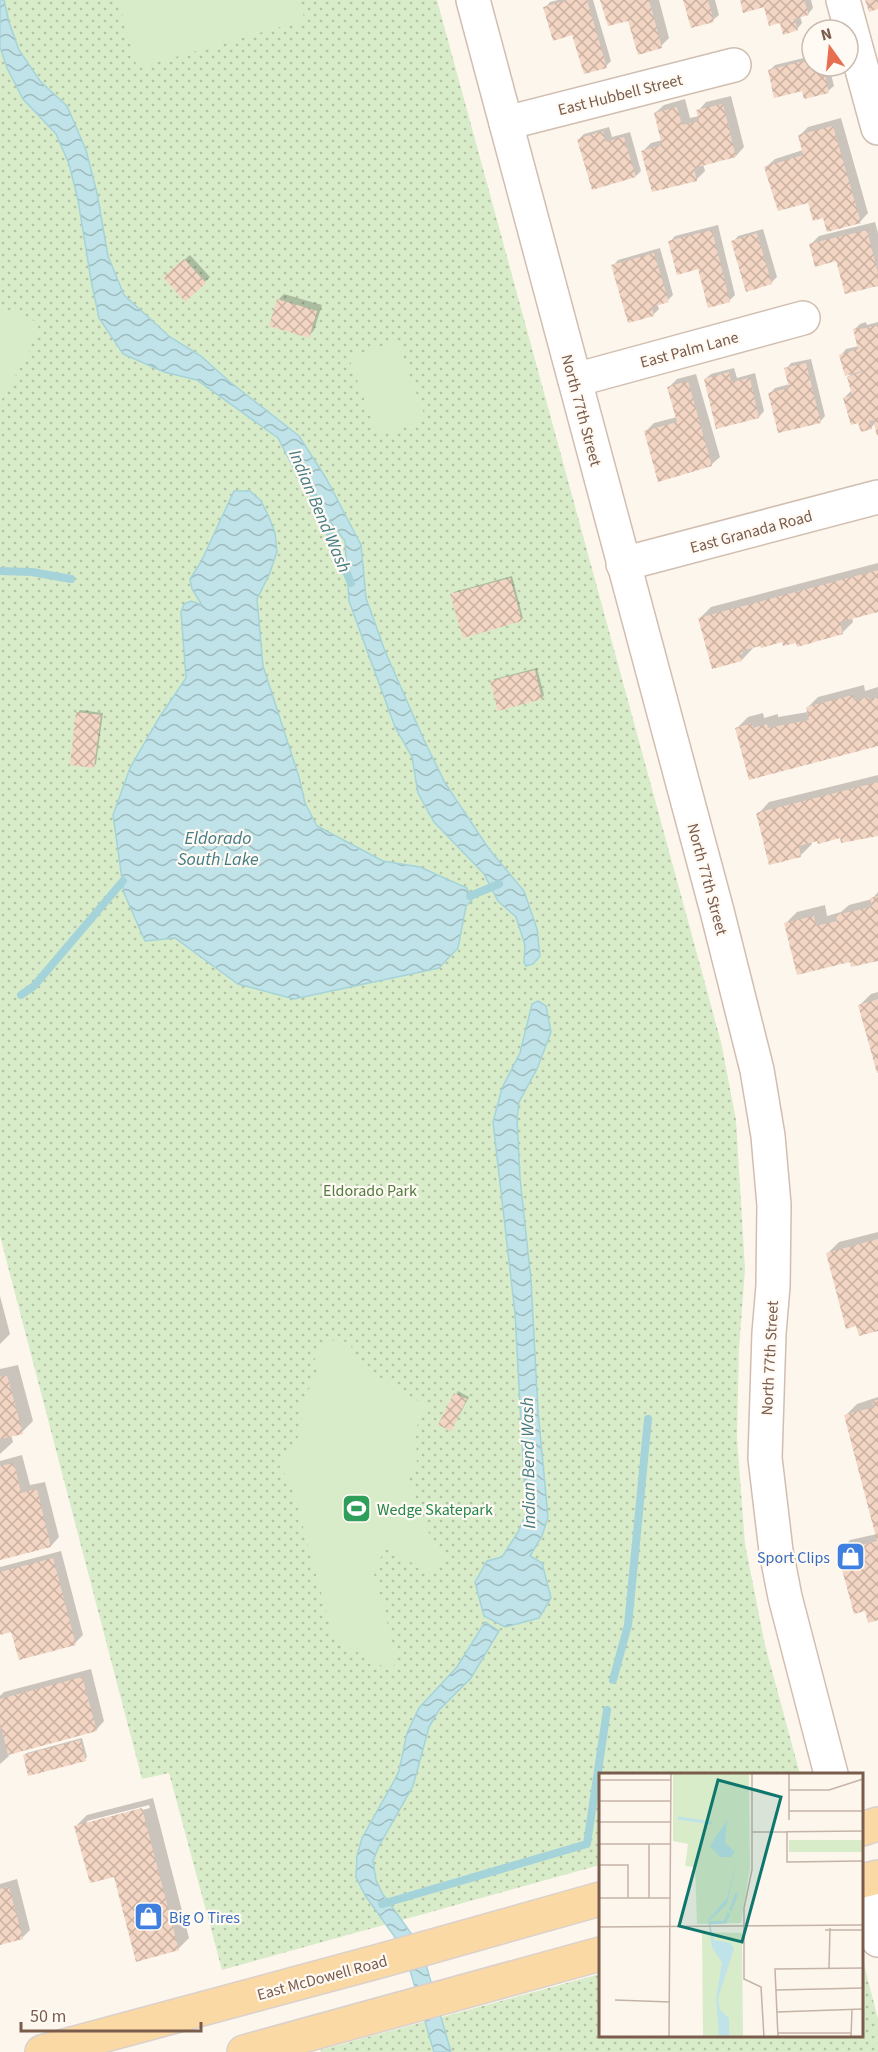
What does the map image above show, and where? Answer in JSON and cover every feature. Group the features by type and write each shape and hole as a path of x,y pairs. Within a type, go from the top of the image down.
{"main road":[{"path":"863,1828 878,1824"},
{"path":"863,1882 878,1876"},
{"name":"East McDowell Road","path":"42,2052 599,1899"},
{"path":"244,2052 599,1954"}],"street":[{"name":"North 77th Street","path":"472,0 717,911 764,1101 772,1174 774,1239 765,1413 765,1458 784,1598 831,1773"},
{"path":"843,0 878,128"},
{"name":"East Hubbell Street","path":"506,123 734,65"},
{"name":"East Palm Lane","path":"575,380 803,318"},
{"name":"East Granada Road","path":"623,564 878,497"},
{"path":"863,1890 878,1940"}],"green space":[{"name":"Eldorado Park","path":"0,0 437,0 721,1042 736,1120 745,1269 739,1349 737,1439 745,1544 765,1645 800,1773 599,1773 599,1865 222,1970 169,1773 142,1779 0,1236"},
{"path":"118,0 299,0 305,20 137,68"},
{"path":"0,306 39,323 26,357 0,403"},
{"path":"397,341 426,419 378,437 349,358"},
{"name":"Wedge Skatepark","path":"340,1339 351,1345 355,1362 430,1408 418,1423 416,1431 417,1466 407,1483 419,1492 412,1501 415,1509 446,1556 433,1574 386,1549 373,1570 397,1659 391,1671 334,1639 289,1476 278,1470 304,1427 299,1406 318,1373 314,1354 321,1343"},
{"path":"863,1961 878,2019 878,2052 321,2052 320,2050 599,1974 599,2037 863,2037"}],"water":[{"path":"0,0 4,0 19,50 40,81 67,106 86,150 97,193 108,256 124,295 170,337 201,356 230,382 299,436 326,478 361,545 366,598 385,651 424,740 445,783 489,849 524,891 537,929 540,956 533,964 526,966 524,962 525,945 516,917 498,901 484,874 434,822 418,793 412,757 395,727 349,601 345,541 303,486 278,438 197,380 164,372 123,354 99,318 78,200 69,164 56,134 23,99 7,68 0,47"},
{"name":"Eldorado South Lake","path":"234,491 250,491 261,501 275,533 277,552 257,599 263,666 299,777 305,803 317,826 383,861 420,867 467,888 472,900 466,906 458,948 439,968 294,999 238,984 175,938 145,941 124,893 113,815 130,768 186,678 181,612 184,604 191,601 202,605 192,589 190,579 201,562"},
{"path":"538,1001 546,1006 551,1032 537,1069 519,1102 517,1118 548,1517 542,1536 530,1556 542,1563 551,1598 539,1618 505,1627 484,1616 475,1582 487,1561 502,1557 526,1514 515,1313 493,1122 502,1088 520,1053 532,1004"},
{"path":"485,1622 499,1631 471,1678 439,1710 429,1727 413,1786 373,1861 376,1880 382,1893 421,1947 451,2052 434,2052 404,1950 365,1895 356,1877 357,1856 362,1838 399,1771 407,1733 419,1708 457,1667"}],"building":[{"path":"568,0 587,0 607,68 584,74 572,35 553,41 543,7"},
{"path":"600,0 649,0 662,48 638,55 628,21 608,26"},
{"path":"683,0 708,0 714,22 691,28"},
{"path":"740,0 804,0 809,15 794,19 798,30 783,35 780,23 769,26 764,7 743,13"},
{"path":"865,0 878,0 878,9 869,12"},
{"path":"800,62 800,78 826,78 829,93 804,99 802,91 774,98 768,70"},
{"path":"723,104 736,157 694,168 697,181 652,192 641,151 662,145 654,113 677,107 682,125 699,121 696,110"},
{"path":"833,126 861,223 827,232 823,218 813,221 808,203 778,211 764,167 803,155 798,135"},
{"path":"603,131 606,142 624,137 636,177 592,190 577,139"},
{"path":"712,230 730,302 708,308 698,269 677,275 668,241"},
{"path":"867,230 878,273 878,286 845,294 836,261 815,267 809,244"},
{"path":"757,233 772,284 746,292 731,241"},
{"path":"654,253 669,302 652,307 654,316 628,323 611,265"},
{"path":"184,259 206,283 185,302 163,277"},
{"path":"277,299 317,311 309,338 269,326"},
{"path":"878,325 877,436 873,420 869,421 872,429 861,432 858,423 851,425 843,398 852,395 847,377 876,367 845,376 839,355 858,349 853,329"},
{"path":"806,363 821,423 778,433 768,393 789,388 784,368"},
{"path":"729,372 731,382 750,378 759,418 716,429 704,379"},
{"path":"688,381 712,466 658,482 644,431 677,422 667,387"},
{"path":"878,570 878,612 840,622 843,634 797,647 796,643 783,646 782,642 761,648 760,646 742,651 743,654 740,654 742,661 712,669 698,618"},
{"path":"510,578 522,621 463,638 450,594"},
{"path":"535,670 542,699 498,711 490,681"},
{"path":"853,695 854,701 878,697 878,746 749,780 735,728 752,723 753,728 767,724 768,728 809,720 806,707"},
{"path":"76,712 101,715 94,768 70,765"},
{"path":"878,782 878,836 841,843 840,838 818,844 817,841 799,846 801,857 769,865 756,813"},
{"path":"878,896 878,961 851,967 850,962 797,975 784,923 814,916 816,926 837,921 836,915 872,907 870,898"},
{"path":"878,999 878,1073 877,1073 858,1005"},
{"path":"878,1239 878,1331 859,1336 856,1326 846,1329 826,1253"},
{"path":"7,1375 23,1434 0,1439 0,1377"},
{"path":"454,1393 467,1399 451,1431 438,1425"},
{"path":"878,1400 878,1620 868,1623 865,1611 854,1614 837,1551 877,1541 844,1415 874,1407 872,1401"},
{"path":"14,1463 21,1493 37,1489 51,1547 0,1560 0,1466"},
{"path":"53,1558 76,1645 19,1660 11,1632 0,1635 0,1572"},
{"path":"82,1677 97,1731 8,1755 0,1723 0,1699"},
{"path":"80,1740 86,1761 28,1776 23,1755"},
{"name":"Big O Tires","path":"142,1808 179,1950 136,1962 114,1877 90,1883 74,1826"},
{"path":"9,1887 23,1939 0,1945 0,1889"}],"waterway":[{"name":"Indian Bend Wash","path":"314,497 351,583"},
{"path":"0,571 32,572 71,579"},
{"path":"21,995 34,986 123,881"},
{"path":"470,896 499,884"},
{"path":"613,1680 628,1625 648,1419"},
{"path":"382,1904 587,1844 607,1710"}],"place":[{"name":"Wedge Skatepark","path":"356,1509"},
{"name":"Sport Clips","path":"851,1557"},
{"name":"Big O Tires","path":"148,1917"}]}
